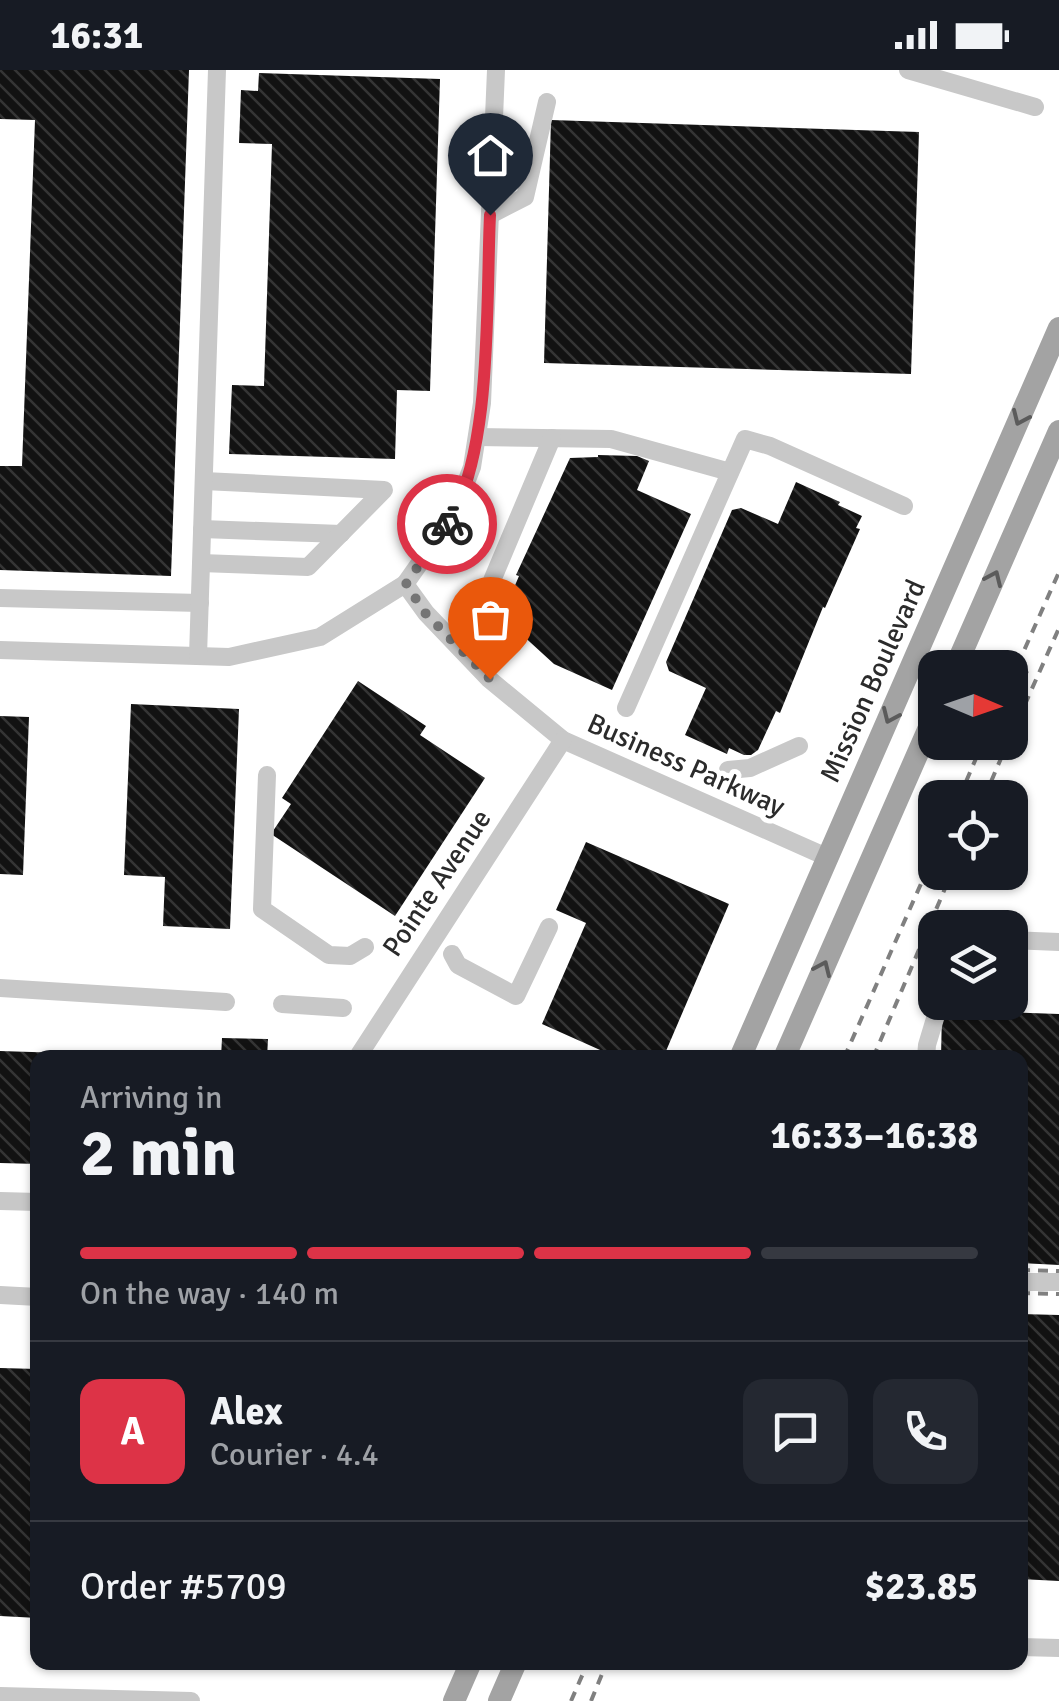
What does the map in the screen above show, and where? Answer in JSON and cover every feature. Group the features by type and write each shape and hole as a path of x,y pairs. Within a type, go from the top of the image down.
{"main road":[{"name":"Mission Boulevard","path":"744,1050 1059,328"},
{"path":"963,650 1059,431"},
{"path":"788,1050 918,753"},
{"path":"454,1701 468,1670"},
{"path":"499,1701 513,1670"}],"street":[{"path":"198,656 218,70"},
{"path":"0,650 228,657 320,637 406,584 453,516 472,467 482,403 496,70"},
{"path":"908,70 1034,107"},
{"path":"490,215 525,196 547,102"},
{"path":"477,437 611,439 730,472"},
{"path":"488,590 552,438"},
{"path":"626,708 744,439 770,446 904,506"},
{"path":"201,563 308,567 384,490 204,481"},
{"path":"202,528 340,534"},
{"name":"Business Parkway","path":"406,584 426,614 490,679 563,740 828,858"},
{"path":"0,598 200,603"},
{"name":"Pointe Avenue","path":"362,1050 563,740"},
{"path":"728,770 750,768 799,746"},
{"path":"268,775 262,910 329,955 350,956 366,947"},
{"path":"452,954 458,966 516,996 549,927"},
{"path":"1028,941 1059,942"},
{"path":"0,988 226,1002"},
{"path":"282,1004 344,1008"},
{"path":"926,1050 934,1020"},
{"path":"0,1200 30,1202"},
{"path":"1028,1282 1059,1282"},
{"path":"0,1295 30,1297"},
{"path":"1028,1647 1059,1648"},
{"path":"0,1696 191,1701"}],"building":[{"path":"0,70 189,70 171,576 0,570 0,466 22,466 35,120 0,119"},
{"path":"259,73 440,79 430,391 397,390 395,459 229,454 232,385 264,386 272,144 239,143 241,90 258,91"},
{"path":"551,120 919,132 911,374 544,363"},
{"path":"637,456 649,461 637,490 691,514 612,690 554,664 519,632 522,629 504,611 519,576 516,575 570,458"},
{"path":"796,482 862,516 856,528 860,529 780,713 776,711 758,750 744,755 729,748 727,754 685,735 706,688 669,671 666,662 732,510 741,508 778,524"},
{"path":"358,681 426,726 420,735 485,778 395,916 271,834 291,804 282,798"},
{"path":"131,704 239,709 230,929 163,926 165,877 124,875"},
{"path":"0,716 29,717 23,875 0,874"},
{"path":"586,842 729,904 666,1050 600,1050 542,1024 586,923 556,910"},
{"path":"1028,1013 1059,1014 1059,1265 1028,1263 1028,1050 941,1050 942,1020 1028,1020"},
{"path":"222,1038 268,1039 267,1050 221,1050"},
{"path":"0,1051 30,1052 30,1164 0,1163"},
{"path":"1028,1314 1059,1315 1059,1581 1028,1579"},
{"path":"0,1368 30,1369 30,1618 0,1616"}],"railway":[{"path":"1024,650 1059,572"},
{"path":"1028,698 1059,628"},
{"path":"967,780 975,760"},
{"path":"992,780 1000,760"},
{"path":"848,1050 918,890"},
{"path":"876,1050 944,890"},
{"path":"1028,1270 1059,1271"},
{"path":"1028,1293 1059,1294"},
{"path":"571,1701 585,1670"},
{"path":"591,1701 604,1670"}],"way so far":[{"path":"447,524 406,584 426,614 490,679"}],"route":[{"path":"447,524 472,467 482,403 490,215"}]}
